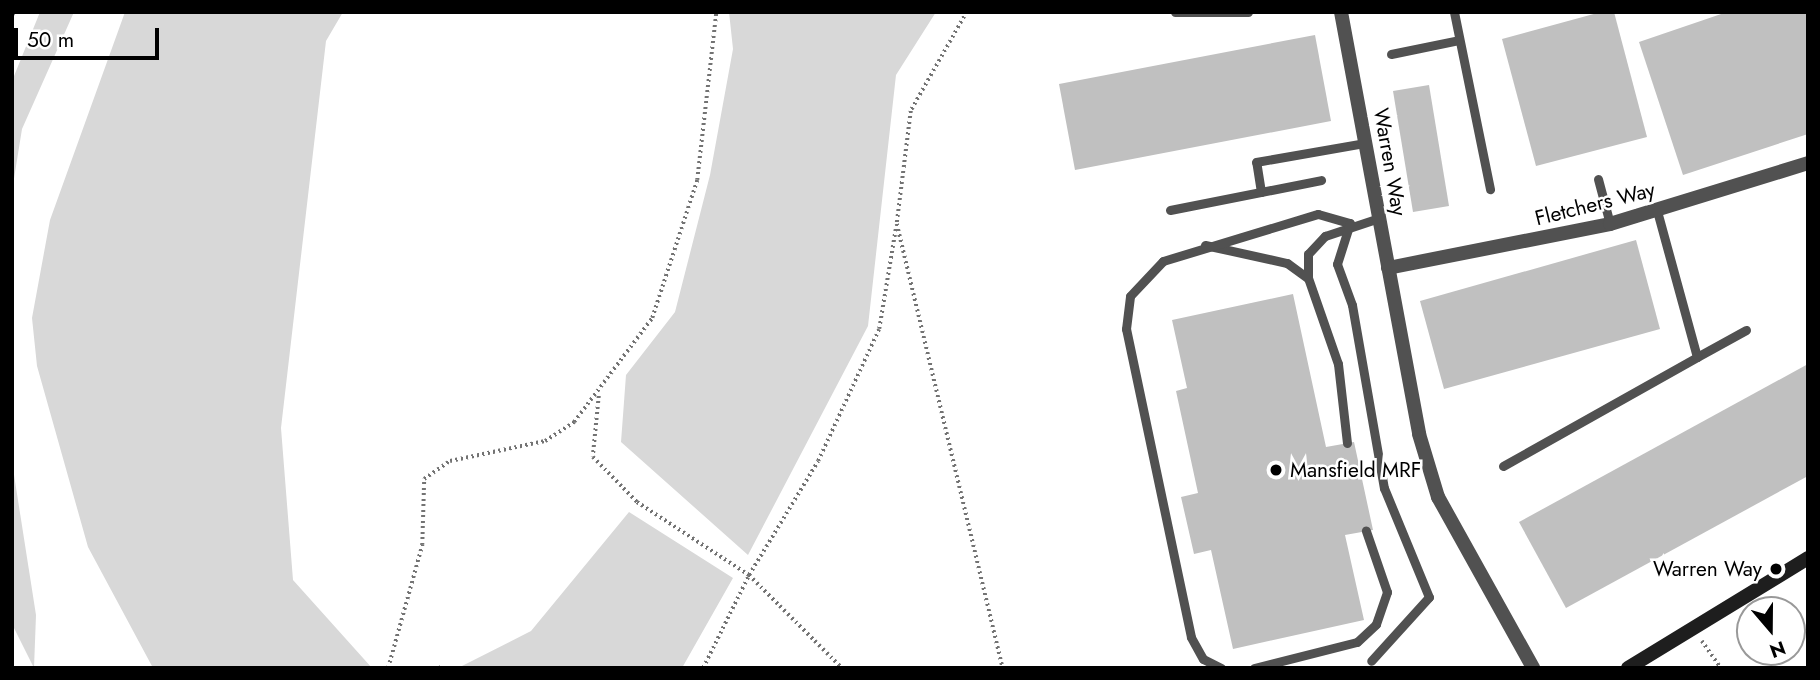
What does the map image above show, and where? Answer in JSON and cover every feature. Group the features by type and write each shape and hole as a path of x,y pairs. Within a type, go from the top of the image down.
{"street":[{"name":"Warren Way","path":"1340,12 1419,434 1438,497 1533,668"},
{"name":"Fletchers Way","path":"1388,268 1610,224 1808,164"},
{"path":"1628,668 1808,558"}],"lane":[{"path":"1175,12 1248,12"},
{"path":"1454,12 1490,189"},
{"path":"1391,54 1459,40"},
{"path":"1261,192 1255,162 1365,143"},
{"path":"1598,178 1610,224"},
{"path":"1170,210 1321,180"},
{"path":"1657,211 1697,357"},
{"path":"1221,668 1203,659 1191,637 1126,329 1129,296 1145,275 1204,245 1318,214 1350,223 1379,218"},
{"path":"1347,443 1338,364 1308,278 1308,254 1350,223"},
{"path":"1350,223 1337,264 1352,305 1384,488 1429,597 1371,661"},
{"path":"1204,245 1287,263 1308,278"},
{"path":"1503,466 1746,330"},
{"path":"1254,668 1357,642 1376,624 1387,592 1366,531"}],"path":[{"path":"388,668 422,545 424,479 450,461 545,441 599,395 652,318 698,180 716,12"},
{"path":"703,668 748,575 818,461 879,329 897,224 911,111 967,12"},
{"path":"897,224 1003,668"},
{"path":"599,395 593,457 637,502 748,575 842,668"},
{"path":"1693,628 1721,668"}],"shaded area":[{"path":"40,12 74,12 22,129 12,191 12,81"},
{"path":"125,12 343,12 326,41 281,428 293,580 372,668 153,668 88,547 37,366 32,318 50,220"},
{"path":"729,12 936,12 896,75 868,326 748,555 621,442 626,375 675,312 710,175 733,49"},
{"path":"12,462 36,615 34,668 12,624"},
{"path":"629,512 733,578 682,668 458,668 531,631"}],"building":[{"path":"1601,12 1614,12 1647,137 1536,166 1502,39"},
{"path":"1727,12 1808,12 1808,134 1683,175 1639,42"},
{"path":"1315,35 1331,121 1075,170 1059,84"},
{"path":"1429,85 1449,206 1413,212 1393,91"},
{"path":"1636,240 1660,329 1444,389 1420,301"},
{"name":"Mansfield MRF","path":"1293,294 1326,447 1354,442 1373,530 1345,535 1364,620 1233,649 1211,550 1194,554 1181,497 1198,493 1176,391 1187,388 1172,320"},
{"path":"1808,364 1808,476 1566,608 1519,522"}],"place":[{"name":"Mansfield MRF","path":"1276,470"},
{"name":"Warren Way","path":"1776,569"}]}
